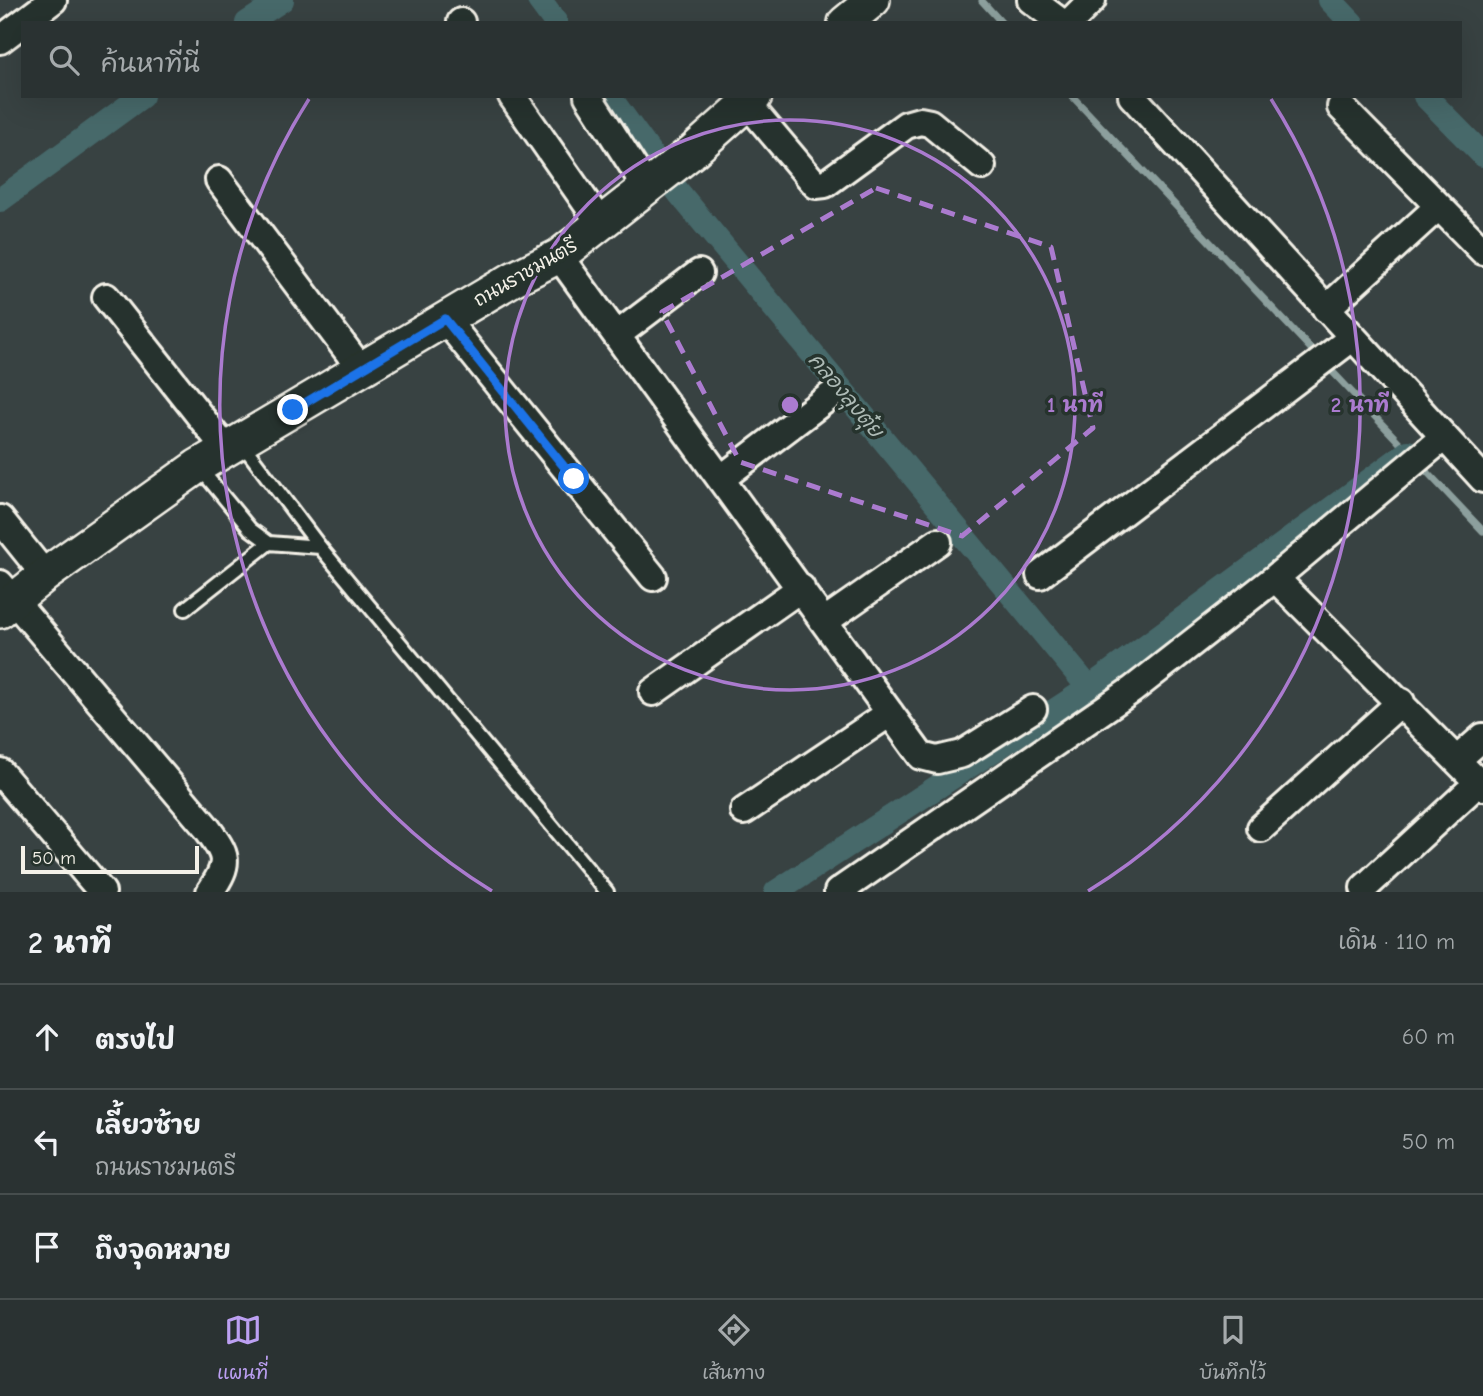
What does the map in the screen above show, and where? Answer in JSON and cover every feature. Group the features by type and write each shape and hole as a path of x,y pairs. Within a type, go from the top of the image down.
{"street":[{"path":"25,21 53,0"},
{"path":"847,21 873,0"},
{"path":"1031,0 1059,21"},
{"path":"1071,21 1092,0"},
{"path":"0,40 21,24"},
{"path":"513,98 601,225"},
{"path":"589,98 650,185"},
{"path":"1134,98 1326,309 1346,343 1439,440 1483,479"},
{"path":"751,100 816,185 825,184 906,125 920,121 930,123 982,166"},
{"name":"ถนนราชมนตรี","path":"4,598 45,575 221,452 513,279 559,256 692,152 751,100"},
{"path":"1341,107 1483,251"},
{"path":"219,180 361,369"},
{"path":"1326,309 1438,207"},
{"path":"559,256 921,756 937,760 962,754 1033,709"},
{"path":"617,335 699,273"},
{"path":"106,297 221,452"},
{"path":"445,319 653,577"},
{"path":"1040,575 1346,343"},
{"path":"722,478 830,396"},
{"path":"838,892 1132,690 1275,578 1439,440"},
{"path":"0,519 45,575"},
{"path":"825,621 938,542"},
{"path":"1275,578 1481,785 1364,888"},
{"path":"653,692 801,588"},
{"path":"4,598 206,827 223,850 223,872 210,892"},
{"path":"1261,828 1401,702"},
{"path":"744,811 891,713"},
{"path":"1458,759 1483,737"},
{"path":"0,772 102,892"}],"lane":[{"path":"221,452 250,529 269,543 320,547"},
{"path":"221,452 320,547 607,892"},
{"path":"185,608 269,543"}],"highlighted area":[{"path":"876,188 1051,247 1093,428 962,536 740,462 662,312"}],"waterway":[{"path":"250,21 282,0"},
{"name":"คลองลุงตุ๋ย","path":"539,0 555,21"},
{"path":"1330,0 1350,21"},
{"path":"982,1 1000,21"},
{"path":"0,200 139,98"},
{"name":"คลองลุงตุ๋ย","path":"610,98 679,193 1089,688"},
{"path":"1074,98 1483,531"},
{"path":"1427,98 1483,155"},
{"path":"776,892 1089,688 1408,452"}],"route":[{"path":"293,410 445,319 574,479"}]}
